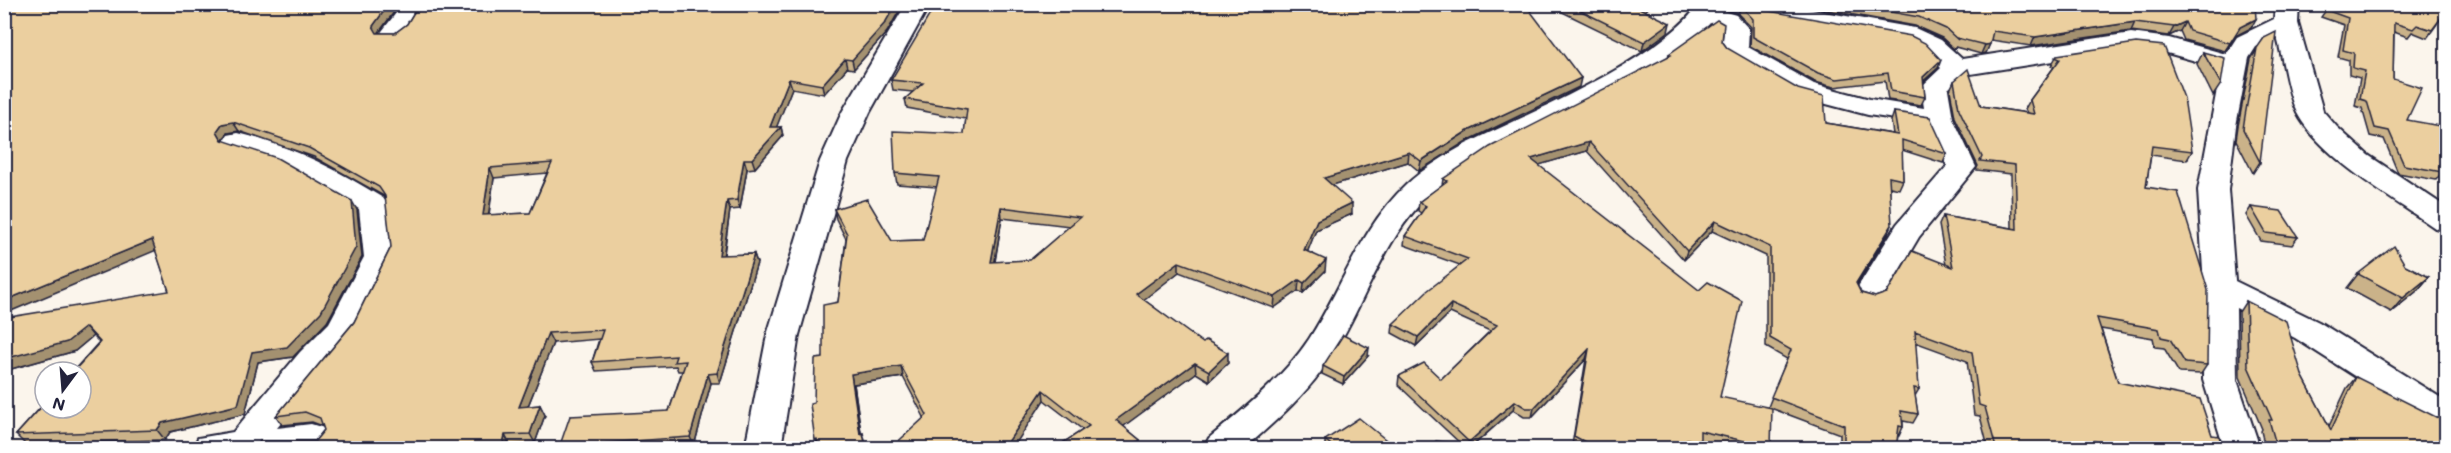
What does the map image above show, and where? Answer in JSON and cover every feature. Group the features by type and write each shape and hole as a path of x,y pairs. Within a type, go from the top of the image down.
{"street":[{"path":"392,35 416,4"},
{"path":"763,448 783,335 834,161 856,112 918,4"},
{"path":"1734,4 1915,36 1932,45 1956,68"},
{"path":"1222,448 1298,378 1350,298 1382,235 1412,195 1452,164 1672,47 1710,10 1737,29 1736,50 1805,90 1868,108 1939,118"},
{"path":"2242,448 2220,380 2220,287 2213,190 2234,64 2246,42 2287,14 2310,111 2327,133 2366,167 2446,221"},
{"path":"1870,293 1908,231 1962,167 1939,118 1934,87 1956,68 2131,41 2169,46 2234,64"},
{"path":"230,448 342,330 379,257 373,205 316,168 275,150 238,141"},
{"path":"2220,287 2307,330 2446,418"},
{"path":"230,448 312,438"}],"building":[{"path":"4,4 389,4 373,26 377,33 395,33 407,24 419,4 896,4 885,23 852,60 845,59 822,85 789,79 770,127 781,127 752,159 744,159 737,200 727,201 719,255 754,254 717,373 708,374 690,437 606,443 605,448 559,448 570,416 669,411 686,361 674,362 676,356 592,362 603,330 548,333 519,407 540,405 530,434 505,435 502,448 255,448 260,441 315,441 324,430 320,418 305,412 276,416 354,322 391,247 385,196 379,187 309,148 233,122 222,124 217,131 222,140 277,158 352,201 356,247 321,312 287,347 252,352 238,405 162,423 157,430 16,435 33,416 33,420 93,420 93,360 84,360 100,342 86,327 67,342 4,359 4,318 169,291 152,240 4,301","holes":["552,163 530,213 483,215 490,168"]},
{"path":"936,4 1525,4 1581,78 1466,132 1421,161 1409,152 1324,178 1352,203 1317,220 1304,250 1326,260 1304,283 1299,280 1275,297 1179,262 1136,294 1203,343 1206,340 1228,353 1209,371 1195,363 1116,420 1140,440 1129,448 1055,448 1089,426 1043,390 1004,448 891,448 927,415 901,366 851,374 860,434 863,433 866,448 819,448 817,439 815,440 810,404 814,403 815,359 823,358 823,305 838,302 847,234 834,209 867,199 892,241 923,240 939,177 895,173 893,131 964,134 967,109 905,99 923,83 891,80","holes":["1001,207 1080,217 1030,260 991,262"]},
{"path":"1567,4 1643,4 1639,8 1670,23 1644,42"},
{"path":"1846,4 2255,4 2256,19 2240,27 2230,43 2189,31 2185,22 2174,27 2135,22 2035,37 1993,31 1990,44 1985,45 1957,38 1958,40 1946,29 1919,17"},
{"path":"2330,4 2446,4 2446,11 2432,30 2417,25 2413,29 2394,23 2393,79 2422,88 2407,120 2440,126 2446,137 2446,168 2439,167 2442,172 2404,165 2389,131 2375,128 2367,101 2360,99 2365,71 2353,68 2354,53 2343,50 2348,18 2326,10"},
{"path":"1741,6 1911,36 1925,43 1941,60 1923,77 1925,97 1891,91 1888,73 1837,79 1818,73 1753,37 1753,19"},
{"path":"1717,20 1724,24 1722,41 1727,48 1798,89 1824,96 1826,123 1898,135 1894,112 1930,117 1947,154 1902,140 1903,180 1889,177 1892,225 1856,283 1861,293 1875,297 1887,293 1912,251 1953,267 1943,216 2017,229 2015,165 1980,161 1982,157 1959,109 1954,81 1968,69 1981,106 2034,114 2030,100 2060,59 2055,57 2057,55 2136,43 2164,46 2184,98 2192,151 2152,146 2146,187 2178,192 2208,290 2207,365 2185,363 2170,339 2161,337 2159,329 2097,318 2118,382 2200,399 2212,435 2219,436 2223,448 2127,448 2094,441 2096,448 1996,448 1985,407 1979,405 1972,352 1915,331 1919,389 1914,388 1918,414 1901,411 1903,427 1899,426 1896,448 1844,448 1844,425 1771,397 1791,350 1770,338 1770,247 1715,221 1687,251 1589,142 1531,159 1699,290 1708,282 1742,301 1720,397 1772,408 1771,447 1700,431 1700,442 1687,439 1686,448 1596,448 1574,436 1589,349 1534,408 1526,408 1515,401 1469,442 1399,376 1424,363 1441,379 1497,325 1451,304 1418,337 1393,324 1427,291 1468,259 1405,236 1426,206 1419,202 1447,181 1443,179 1490,147 1671,55 1669,54"},
{"path":"2276,32 2260,162 2243,129 2257,48 2264,38"},
{"path":"2203,52 2225,58 2221,84"},
{"path":"2251,207 2281,211 2298,237 2266,233"},
{"path":"2394,246 2405,265 2429,277 2403,298 2358,274"},
{"path":"2246,301 2286,321 2302,375 2331,430 2356,377 2446,422 2446,448 2277,448 2269,420 2272,420 2248,366"},
{"path":"1343,335 1369,348 1344,377 1323,366"},
{"path":"1359,418 1396,448 1335,448 1325,440"},
{"path":"1436,441 1490,448 1428,448"}]}
